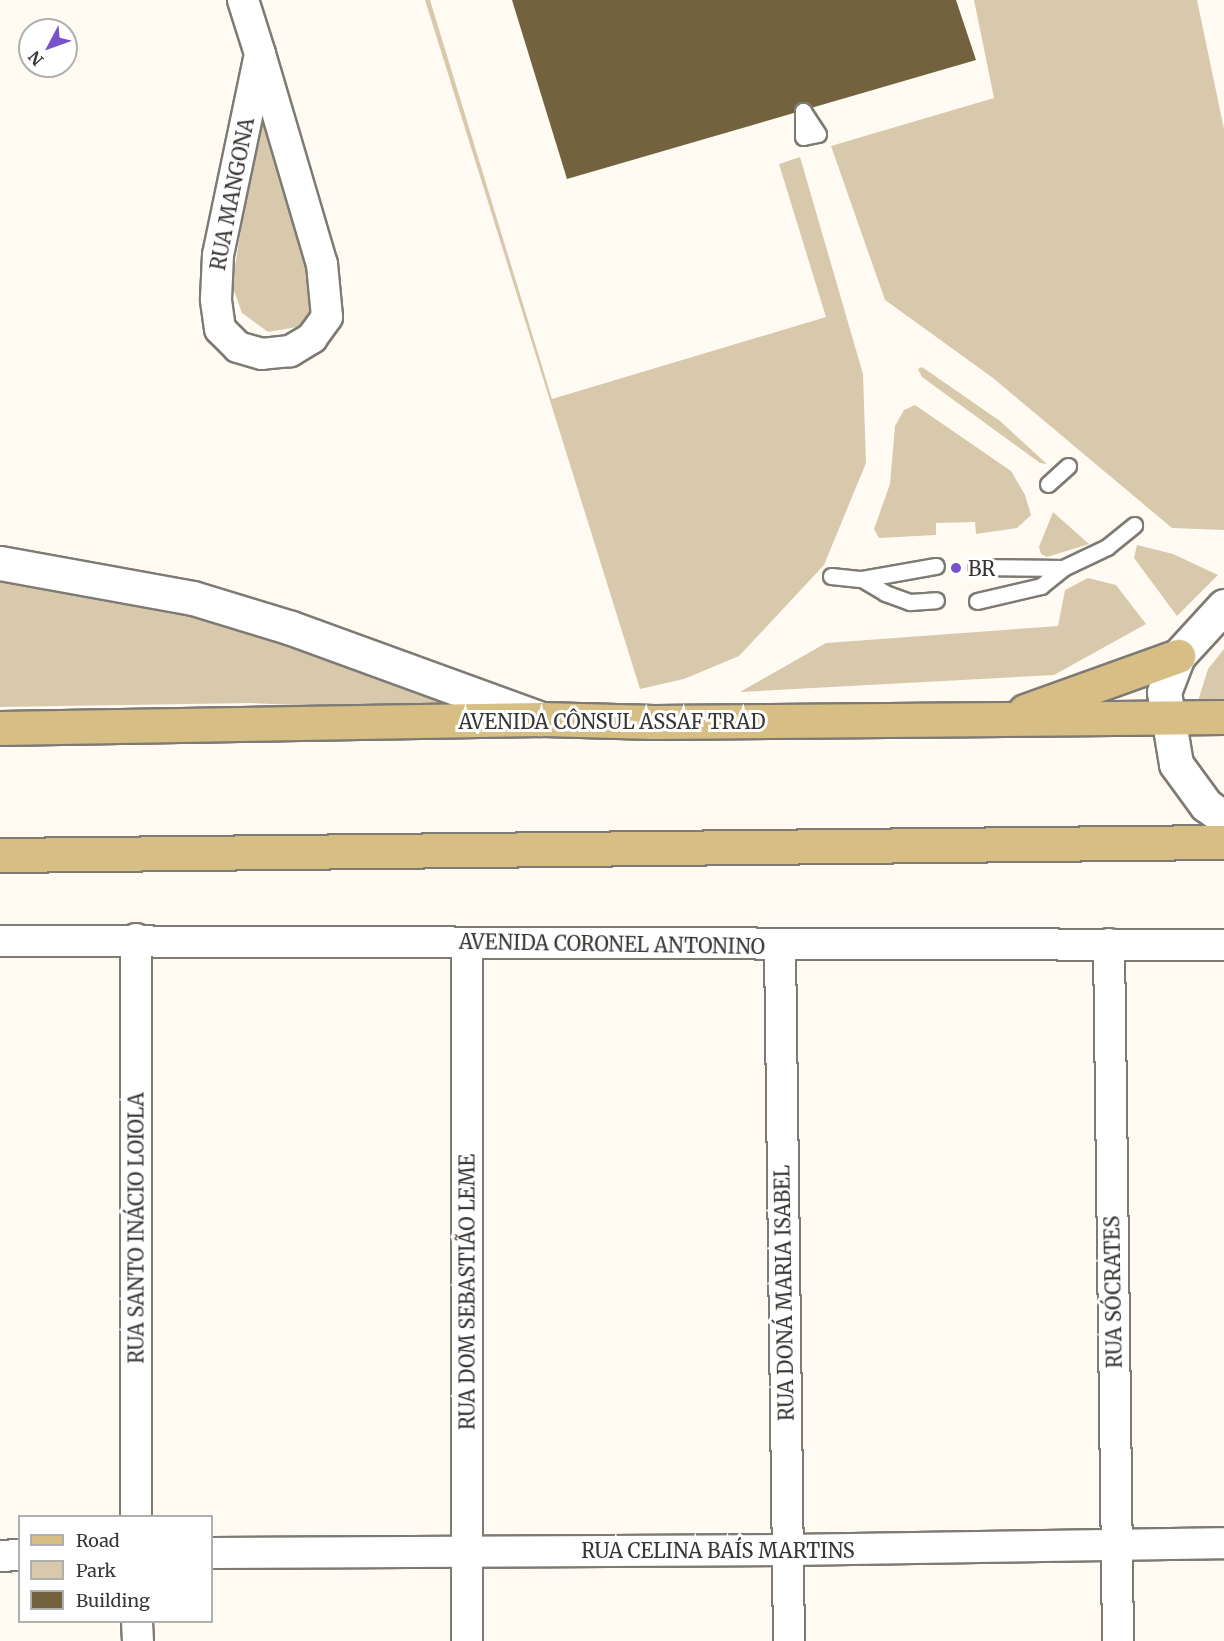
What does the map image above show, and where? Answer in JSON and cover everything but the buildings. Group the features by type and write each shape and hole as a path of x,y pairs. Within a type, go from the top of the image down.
{"main road":[{"path":"1000,720 1179,656"},
{"name":"AVENIDA CÔNSUL ASSAF TRAD","path":"0,728 543,719 654,722 1224,717"},
{"path":"0,855 1224,842"}],"street":[{"name":"RUA MANGONA","path":"243,0 260,54 322,264 327,317 312,338 290,351 262,354 238,347 220,329 216,299 218,255 260,54"},
{"path":"0,563 193,598 291,628 543,719"},
{"path":"1224,606 1179,656 1164,692 1166,718 1176,764 1206,805 1224,818"},
{"name":"AVENIDA CORONEL ANTONINO","path":"0,941 136,939 780,946 1224,945"},
{"name":"RUA SANTO INÁCIO LOIOLA","path":"136,939 136,1515"},
{"name":"RUA DOM SEBASTIÃO LEME","path":"467,943 467,1641"},
{"name":"RUA SÓCRATES","path":"1109,944 1118,1641"},
{"name":"RUA DONÁ MARIA ISABEL","path":"780,946 789,1641"},
{"name":"RUA CELINA BAÍS MARTINS","path":"213,1553 788,1550 1224,1543"},
{"path":"0,1556 18,1555"},
{"path":"137,1623 138,1641"}],"lane":[{"path":"1048,484 1068,466"},
{"path":"977,601 1041,586 1063,568 1107,547 1134,525"},
{"path":"831,576 862,579 936,566"},
{"path":"976,567 1063,568"},
{"path":"862,579 885,593 910,602 936,600"}],"green space":[{"path":"425,0 430,0 552,399 826,317 779,164 800,157 863,374 866,463 824,565 739,656 684,679 640,689"},
{"path":"974,0 1197,0 1224,129 1224,530 1172,528 993,378 885,300 831,146 994,98"},
{"path":"260,112 310,257 316,304 303,326 268,332 242,313 232,285"},
{"path":"922,367 1000,421 1047,464 1040,463 922,377 918,369"},
{"path":"915,405 1011,471 1025,495 1031,515 1017,528 976,534 975,522 936,523 936,535 879,538 874,529 890,484 895,426 904,410"},
{"path":"1053,512 1089,544 1047,557 1041,554 1039,547"},
{"path":"1137,545 1173,554 1218,575 1177,616 1134,558"},
{"path":"1088,578 1116,585 1146,624 1054,675 740,692 826,643 1058,626 1065,590"},
{"path":"0,579 142,601 315,648 440,695 442,703 432,711 251,703 0,707"},
{"path":"1224,649 1224,701 1198,701 1208,669"}],"place":[{"name":"BR","path":"956,568"}]}
